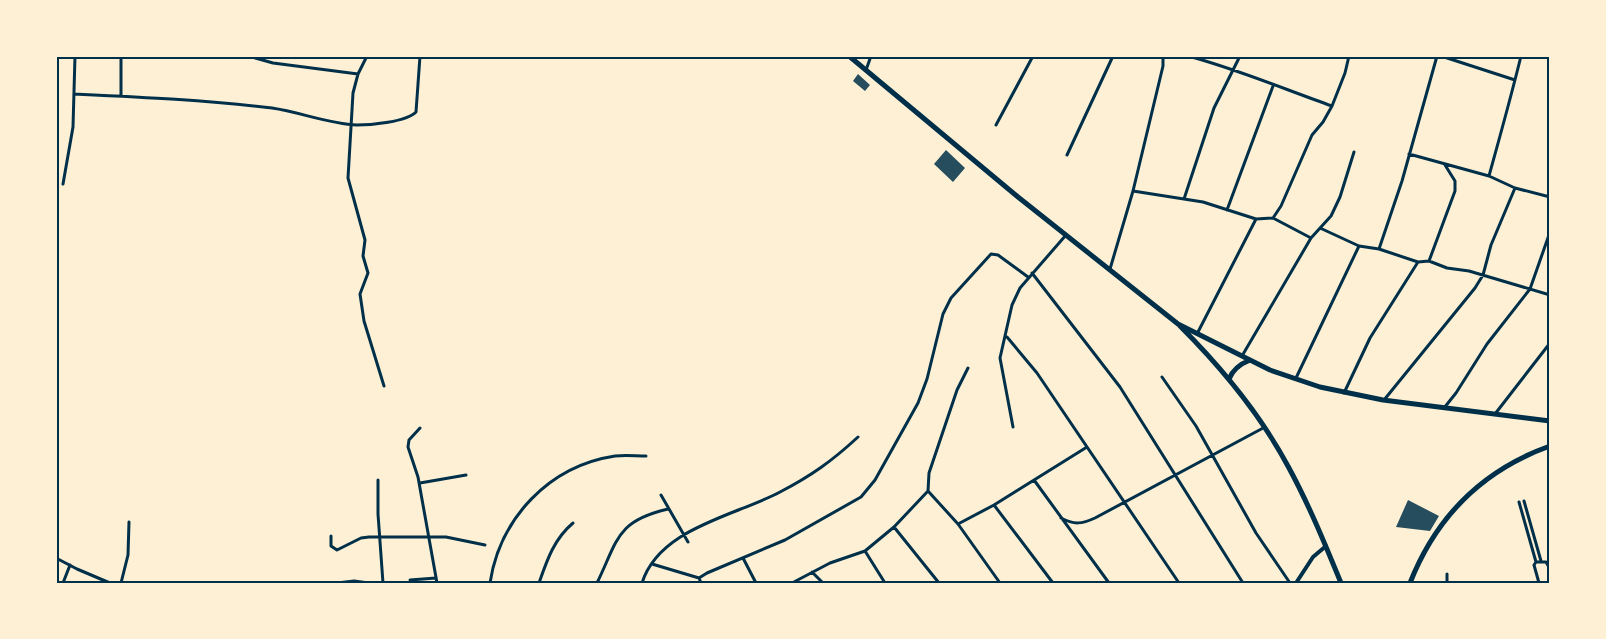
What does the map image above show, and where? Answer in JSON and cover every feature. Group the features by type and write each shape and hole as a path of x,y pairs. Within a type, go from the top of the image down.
{"highway":[{"path":"849,56 1018,197 1178,324 1229,379 1265,427 1289,467 1341,583"},
{"path":"1178,324 1295,380 1344,393 1384,400 1550,421"},
{"path":"1229,379 1231,373 1238,366 1250,360"},
{"path":"1410,583 1422,552 1452,509 1495,474 1529,454 1550,446"}],"street":[{"path":"63,184 73,127 75,56"},
{"path":"121,56 121,96"},
{"path":"248,56 273,63 358,74"},
{"path":"367,56 358,74 350,124 348,178 364,234 363,256 368,273 360,291 360,298 368,335 384,386"},
{"path":"75,94 265,108 350,124 377,124 412,115 417,106 420,56"},
{"path":"866,70 872,56"},
{"path":"996,125 1033,56"},
{"path":"1067,155 1113,56"},
{"path":"1110,269 1133,191 1163,66 1163,56"},
{"path":"1188,56 1233,68 1273,86 1332,106"},
{"path":"1184,198 1214,108 1240,56"},
{"path":"1273,218 1281,206 1312,135 1323,122 1332,106 1346,73 1349,56"},
{"path":"1379,249 1437,56"},
{"path":"1441,56 1515,80"},
{"path":"1489,176 1521,56"},
{"path":"1226,210 1273,86"},
{"path":"1242,356 1311,238 1330,216 1340,197 1354,152"},
{"path":"1409,154 1489,176 1515,188 1550,197"},
{"path":"1429,262 1455,191 1454,181 1444,164"},
{"path":"1384,400 1475,288 1483,275 1491,246 1515,188"},
{"path":"1133,191 1184,198 1256,219 1273,218 1311,238"},
{"path":"1198,332 1256,219"},
{"path":"1320,228 1359,246 1379,249 1418,262 1429,262 1447,268 1483,275 1550,295"},
{"path":"1444,408 1456,394 1487,344 1530,289 1550,232"},
{"path":"1014,427 1006,378 1000,358 1007,337 1015,296 1028,277 1066,234"},
{"path":"1295,380 1359,246"},
{"path":"652,564 699,578 785,540 861,496 876,480 918,403 927,379 943,314 951,298 991,254 998,255 1028,277"},
{"path":"1344,393 1370,338 1418,262"},
{"path":"1032,273 1120,387 1243,583"},
{"path":"1007,337 1037,373 1179,583"},
{"path":"1495,414 1550,343"},
{"path":"792,583 812,572 865,551 894,527 928,490 929,473 957,390 968,368"},
{"path":"1162,377 1196,426 1256,533 1290,583"},
{"path":"1061,518 1074,524 1083,523 1265,427"},
{"path":"420,428 409,440 408,447 420,483 437,583"},
{"path":"642,583 661,551 682,534 780,492 823,468 858,437"},
{"path":"958,524 994,505 1087,447"},
{"path":"490,583 496,555 503,537 522,508 542,489 588,464 618,456 646,456"},
{"path":"420,483 466,475"},
{"path":"378,480 378,514 383,583"},
{"path":"1034,480 1109,583"},
{"path":"928,490 958,524 1000,583"},
{"path":"661,495 688,542"},
{"path":"1524,501 1541,561"},
{"path":"1519,502 1536,562 1534,565 1539,583"},
{"path":"994,505 1053,583"},
{"path":"597,583 616,540 626,527 644,516 668,509"},
{"path":"121,583 128,555 129,522"},
{"path":"539,583 554,545 564,530 572,523"},
{"path":"894,527 939,583"},
{"path":"331,536 331,546 337,550 361,538 430,536 446,537 485,545"},
{"path":"1296,583 1313,557 1326,546"},
{"path":"865,551 885,583"},
{"path":"56,558 110,583"},
{"path":"743,558 756,583"},
{"path":"1536,562 1546,562 1550,569"},
{"path":"63,583 70,565"},
{"path":"812,572 823,583"},
{"path":"1447,574 1447,583"},
{"path":"410,580 436,578"},
{"path":"699,578 701,583"},
{"path":"337,583 347,581 369,583"}],"building":[{"path":"858,74 870,85 865,91 853,81"},
{"path":"946,150 965,168 953,182 934,164"},
{"path":"1408,500 1439,516 1430,531 1396,527"}]}
